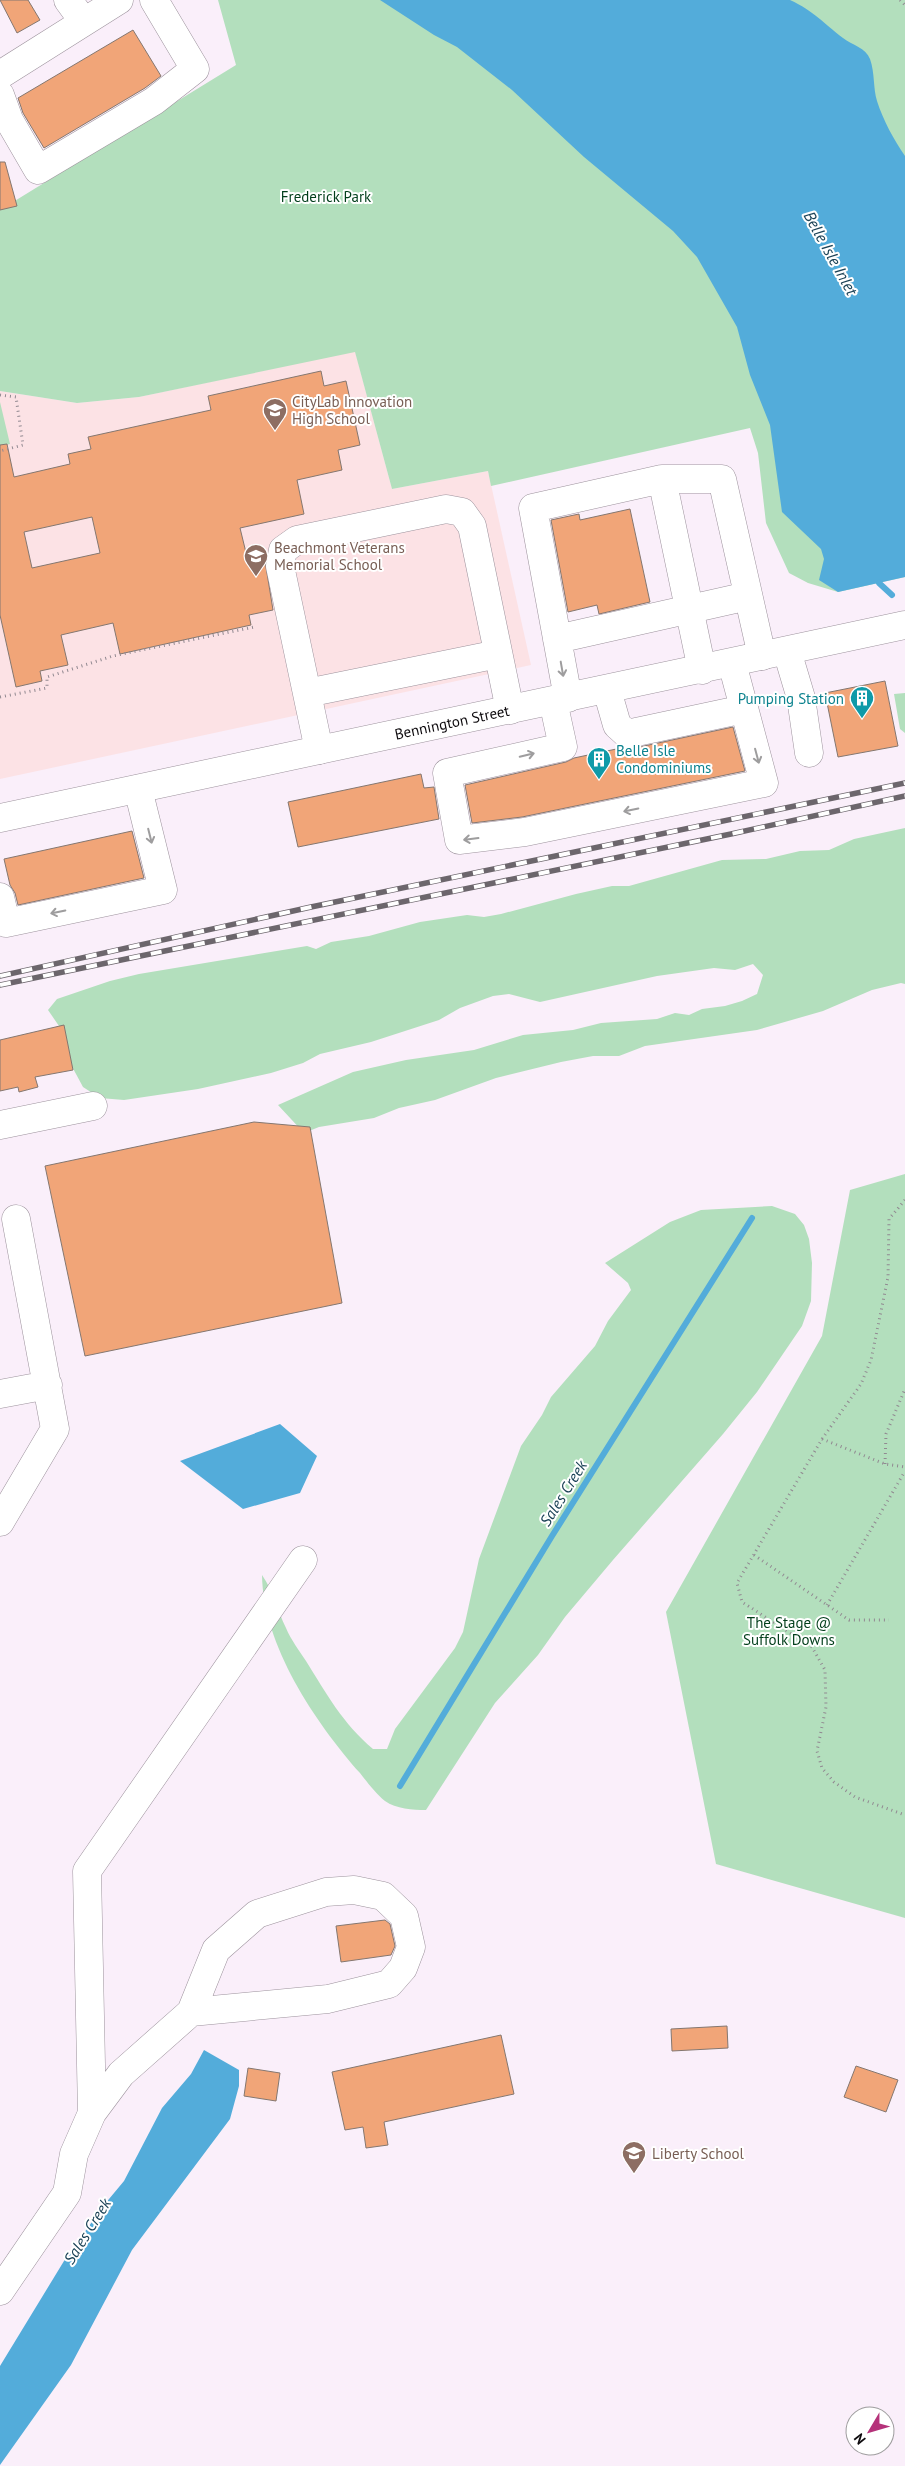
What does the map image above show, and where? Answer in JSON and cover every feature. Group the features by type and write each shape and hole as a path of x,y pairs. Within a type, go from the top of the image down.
{"main road":[{"path":"68,0 84,22"},
{"path":"0,75 119,0"},
{"path":"0,94 9,120 38,170 154,101 195,69 154,0"},
{"path":"662,479 702,670"},
{"path":"732,663 764,783 525,832 459,840 447,773 563,747 557,639 532,508 662,479 722,479 748,596 774,654 801,698 809,753"},
{"path":"319,750 280,558 286,547 293,542 325,535 446,510 462,512 472,526 510,710"},
{"path":"557,639 748,596"},
{"name":"Bennington Street","path":"0,818 702,670 905,625"},
{"path":"307,694 498,654"},
{"path":"608,690 617,725 627,734 744,709"},
{"path":"0,898 6,923 163,890 138,789"},
{"path":"0,1125 94,1106"},
{"path":"0,1522 56,1429 16,1219"},
{"path":"0,1394 48,1385"},
{"path":"92,2113 88,1870 303,1560"},
{"path":"0,2291 67,2193 74,2154 92,2113 121,2074 190,2012 216,1950 257,1914 326,1892 354,1890 382,1896 404,1916 411,1947 403,1968 389,1984 328,1999 190,2012"}],"path":[{"path":"900,0 905,5"},
{"path":"0,395 16,397 23,446 0,450"},
{"path":"0,697 46,688 47,676 113,656 254,627"},
{"path":"905,1200 889,1218 888,1277 871,1360 861,1384 822,1439 737,1583 742,1602 812,1647 824,1670 826,1707 817,1751 822,1768 834,1782 855,1797 905,1815"},
{"path":"885,1464 886,1434 905,1389"},
{"path":"822,1439 885,1464 905,1467"},
{"path":"827,1606 905,1471"},
{"path":"754,1554 848,1620 889,1620"}],"shaded area":[{"name":"Beachmont Veterans Memorial School","path":"355,351 392,489 488,471 531,665 0,779 0,391 77,403 139,397"}],"green space":[{"name":"Frederick Park","path":"218,0 905,0 905,577 838,592 808,583 789,573 766,523 758,453 750,428 491,486 488,471 392,489 355,352 139,397 77,403 0,391 0,210 236,65"},
{"path":"0,402 10,444 0,446"},
{"path":"905,693 905,733 900,729 894,694"},
{"path":"905,828 905,984 901,983 872,990 823,1011 757,1030 645,1046 619,1056 593,1056 561,1062 496,1078 435,1100 399,1108 374,1118 319,1127 304,1133 278,1105 353,1072 406,1060 474,1050 523,1035 573,1030 601,1023 657,1019 675,1013 689,1015 702,1009 725,1006 742,1001 757,994 763,975 753,964 735,970 714,968 657,976 540,1002 509,994 493,996 460,1008 439,1020 371,1042 320,1054 303,1063 271,1073 198,1089 124,1100 100,1098 83,1087 69,1061 59,1026 48,1010 57,999 110,981 139,974 307,946 316,949 331,942 369,936 420,922 467,915 484,917 501,914 612,886 629,886 722,860 766,859 800,851 829,850 854,839"},
{"name":"The Stage @ Suffolk Downs","path":"905,1174 905,1918 716,1864 666,1612 822,1336 850,1190"},
{"path":"772,1206 795,1214 804,1225 809,1239 812,1263 811,1301 802,1326 757,1392 723,1434 613,1560 565,1617 538,1655 495,1703 426,1810 410,1809 389,1804 378,1795 343,1753 309,1706 294,1681 271,1628 265,1602 262,1575 270,1588 290,1637 336,1708 373,1749 387,1749 395,1729 455,1648 463,1632 479,1559 521,1446 542,1415 551,1397 595,1346 608,1321 631,1290 628,1283 605,1263 670,1222 701,1210"}],"water":[{"name":"Belle Isle Inlet","path":"380,0 790,0 812,13 868,55 872,64 879,108 889,130 905,156 905,577 838,592 819,580 824,559 821,549 782,512 770,425 750,375 737,327 697,257 673,231 584,157 512,90 457,47 434,35"},
{"path":"280,1424 317,1456 300,1493 243,1509 180,1461"},
{"path":"204,2050 239,2070 239,2086 230,2119 132,2250 71,2365 0,2465 0,2366 64,2261 104,2205 124,2181 162,2108 191,2074"}],"building":[{"path":"0,0 28,0 40,20 17,33"},
{"path":"133,30 161,76 145,88 44,148 23,113 18,98"},
{"path":"0,162 5,162 17,206 0,210"},
{"path":"321,371 324,386 346,381 360,445 338,450 342,470 297,480 304,514 240,528 249,565 265,561 273,610 249,615 251,625 120,654 113,623 61,635 68,665 40,671 42,681 16,687 0,615 0,445 7,444 14,477 70,464 68,454 91,449 88,437 211,410 208,396","holes":["92,517 100,553 32,568 24,532"]},
{"path":"630,509 650,602 599,614 597,605 568,612 551,520 579,514 580,520"},
{"name":"Pumping Station","path":"885,681 898,746 838,757 825,693"},
{"name":"Belle Isle Condominiums","path":"733,727 745,771 522,817 472,823 465,785 566,762 574,758 621,748 630,749"},
{"path":"421,774 424,788 434,787 439,819 298,847 288,802"},
{"path":"132,831 144,878 18,905 15,893 10,885 4,859"},
{"path":"64,1025 73,1070 35,1077 38,1087 19,1092 18,1087 0,1091 0,1040"},
{"path":"254,1122 310,1127 342,1303 85,1356 45,1166"},
{"path":"385,1920 390,1924 395,1946 391,1955 341,1962 336,1926"},
{"path":"727,2026 728,2048 672,2051 671,2029"},
{"path":"501,2035 514,2094 384,2122 388,2145 366,2148 363,2127 345,2130 332,2072"},
{"path":"856,2066 898,2080 886,2112 844,2097"},
{"path":"248,2068 280,2073 276,2101 244,2096"}],"waterway":[{"name":"Sales Creek","path":"879,583 892,595"},
{"name":"Sales Creek","path":"400,1786 552,1536 752,1218"}],"railway":[{"path":"0,976 311,907 905,783"},
{"path":"0,985 731,834 905,796"}],"place":[{"name":"CityLab Innovation High School","path":"275,431"},
{"name":"Beachmont Veterans Memorial School","path":"256,577"},
{"name":"Pumping Station","path":"862,719"},
{"name":"Belle Isle Condominiums","path":"599,780"},
{"name":"Liberty School","path":"634,2174"}]}
